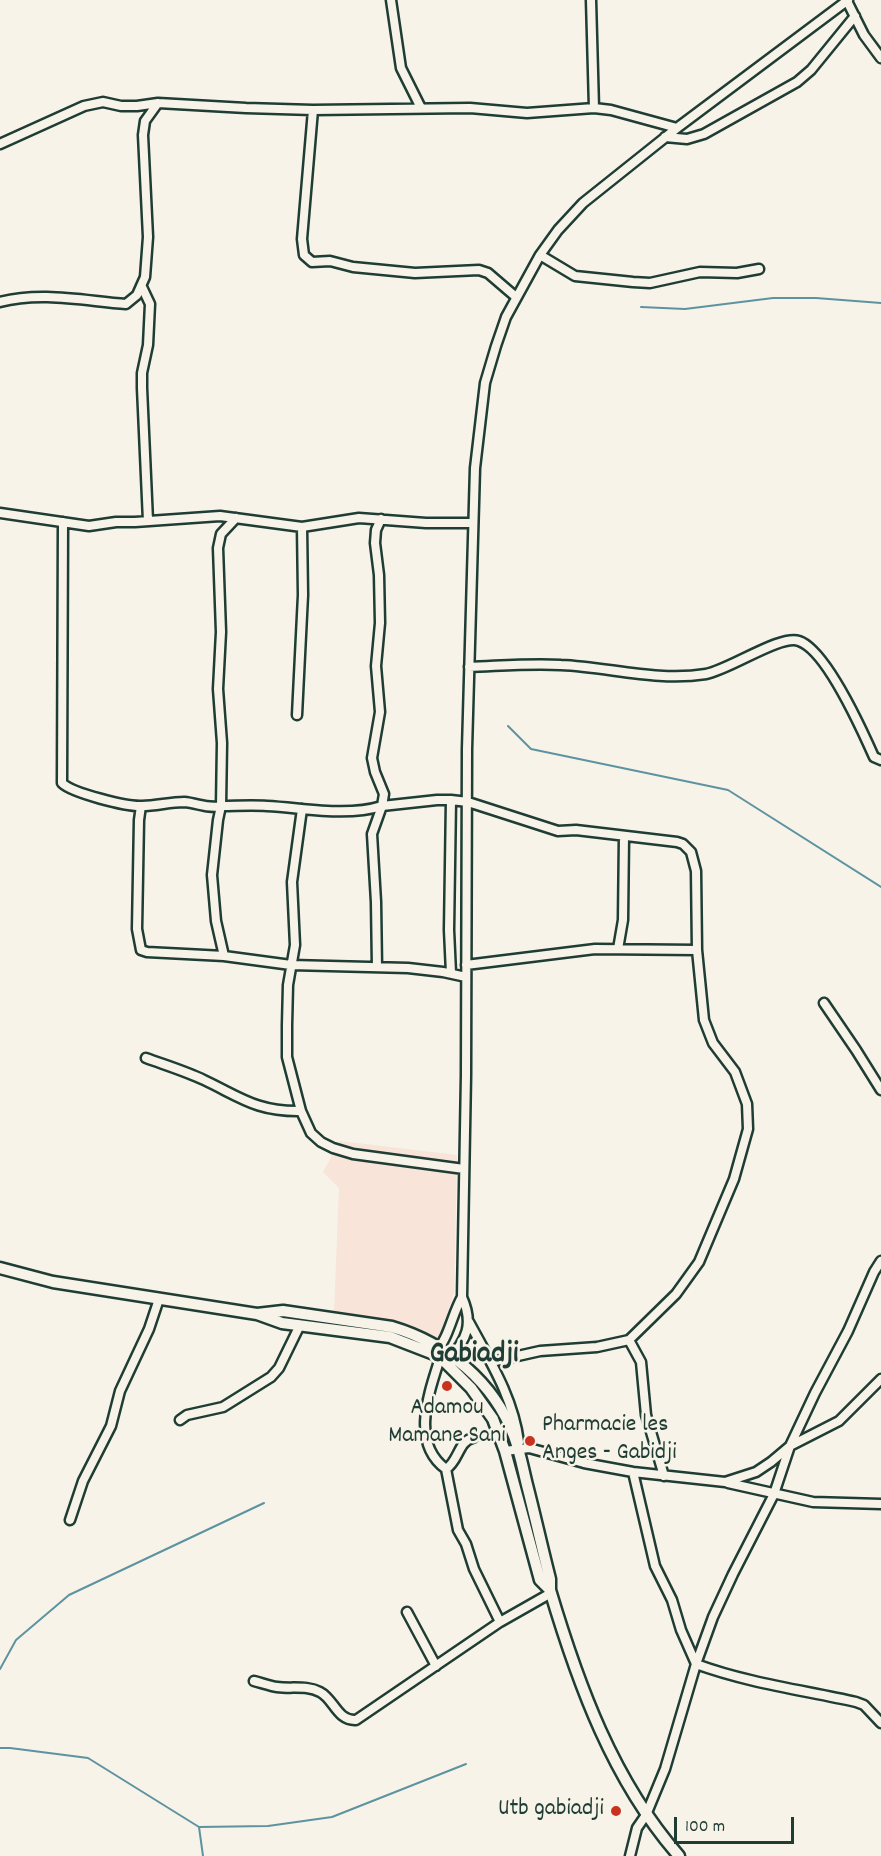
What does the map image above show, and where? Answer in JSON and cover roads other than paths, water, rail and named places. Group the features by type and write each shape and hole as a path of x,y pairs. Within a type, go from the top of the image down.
{"main road":[{"path":"0,1268 53,1282 257,1314 282,1323 390,1337 442,1356 468,1369 493,1398 519,1448 550,1579 550,1591 573,1666 589,1705 630,1790 646,1815 679,1856"},
{"path":"257,1314 283,1311 392,1327 427,1339 471,1388 494,1419 540,1580 550,1591"}],"street":[{"path":"391,0 401,68 421,108"},
{"path":"591,0 594,108"},
{"path":"442,1356 466,1334 469,1322 468,1311 462,1297 470,667 475,468 485,383 506,317 540,255 558,230 583,204 665,137 847,0 864,35 881,58"},
{"path":"665,137 687,139 704,134 797,82 811,70 855,16"},
{"path":"0,144 84,106 103,102 121,106 158,103 313,110 470,108 527,113 594,108 611,110 677,128"},
{"path":"0,302 26,298 51,298 104,300 126,304 137,296 145,277 148,237 143,135 145,121 158,103"},
{"path":"313,110 302,239 304,255 308,261 316,263 330,261 353,267 415,273 483,271 516,297"},
{"path":"540,255 575,276 633,282 650,282 700,272 737,273 759,269"},
{"path":"142,287 150,304 148,345 142,373 148,521"},
{"path":"0,513 89,525 220,516 302,527 358,518 426,523 473,523"},
{"path":"224,956 216,921 212,875 221,806 218,548 221,534 236,518"},
{"path":"377,967 372,834 384,794 372,758 380,712 376,666 380,623 379,575 375,543 376,530 381,519"},
{"path":"63,522 62,783 72,790 141,806 188,802 205,808 266,806 370,810 382,806 451,800 468,802 558,831 576,830 677,842 691,852 696,871 696,950 704,1020 713,1043 735,1072 747,1104 748,1129 735,1179 699,1262 676,1294 630,1340 597,1347 540,1351 491,1362"},
{"path":"297,715 303,595 302,527"},
{"path":"470,667 560,664 636,674 691,676 722,670 792,639 800,641 822,658 874,757 881,760"},
{"path":"451,800 449,930 451,973"},
{"path":"141,806 137,929 141,950 224,956 291,965 408,968 466,977"},
{"path":"302,809 292,882 295,945 288,985 287,1057 301,1111 311,1133 321,1142 333,1148 352,1154 383,1156 464,1169"},
{"path":"618,949 623,920 624,836"},
{"path":"466,965 595,949 696,950"},
{"path":"824,1003 881,1090"},
{"path":"146,1058 202,1079 247,1103 283,1112 301,1111"},
{"path":"630,1856 638,1828 646,1815 664,1769 713,1617 774,1494 790,1446 814,1393 848,1331 881,1261"},
{"path":"462,1297 455,1308 426,1402 425,1432 435,1459 446,1469 458,1530 500,1622"},
{"path":"70,1520 83,1481 111,1426 120,1391 149,1329 159,1299"},
{"path":"469,1322 513,1410 519,1448"},
{"path":"180,1420 194,1413 223,1407 271,1377 279,1368 300,1325"},
{"path":"630,1340 641,1362 649,1426 664,1476"},
{"path":"725,1482 756,1472 790,1446 839,1421 881,1379"},
{"path":"446,1469 454,1462 464,1443 473,1438"},
{"path":"505,1451 519,1448 543,1451 584,1463 633,1472 725,1482 813,1502 881,1504"},
{"path":"633,1472 655,1566 672,1600 681,1630 696,1664 752,1682 793,1688 856,1702 864,1705 881,1723"},
{"path":"254,1681 277,1687 319,1691 341,1715 352,1721 364,1716 500,1622 550,1591"},
{"path":"407,1612 436,1666"}],"waterway":[{"path":"641,307 685,309 773,298 816,298 881,303"},
{"path":"508,726 531,749 728,790 881,887"},
{"path":"0,1669 16,1640 69,1595 264,1503"},
{"path":"0,1748 88,1758 199,1827 268,1826 332,1817 466,1764"},
{"path":"199,1827 203,1856"}],"place":[{"name":"Adamou Mamane Sani","path":"447,1386"},
{"name":"Pharmacie les Anges - Gabidji","path":"530,1441"},
{"name":"Utb gabiadji","path":"616,1811"}],"district":[{"name":"Gabiadji","path":"474,1357"}]}
